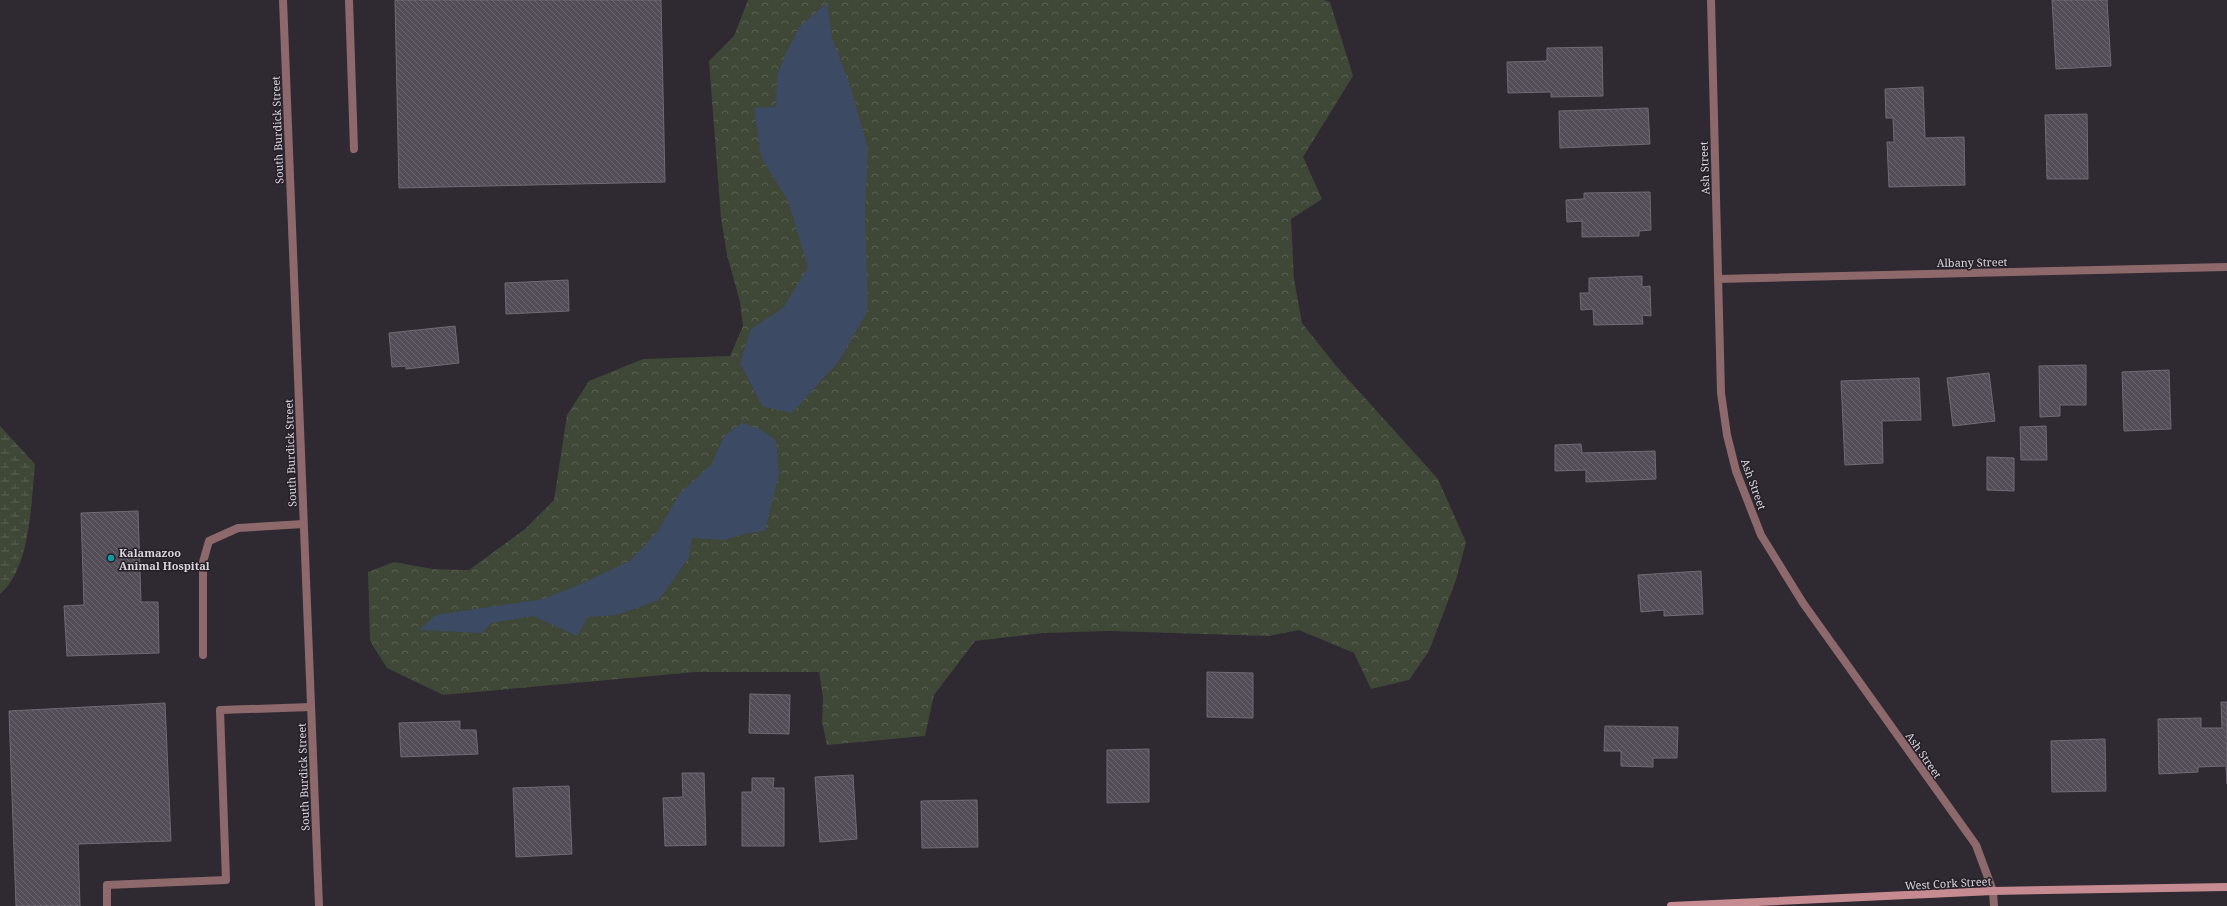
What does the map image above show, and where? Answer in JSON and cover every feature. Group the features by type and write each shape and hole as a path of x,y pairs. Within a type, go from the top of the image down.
{"street":[{"name":"South Burdick Street","path":"283,0 319,906"},
{"path":"349,0 354,149"},
{"name":"Ash Street","path":"1711,0 1721,393 1727,435 1736,471 1761,536 1803,603 1976,845 1993,892 1994,906"},
{"name":"Albany Street","path":"1718,279 2227,266"},
{"path":"203,655 203,562 209,540 238,528 304,524"},
{"path":"107,906 107,885 226,880 220,710 311,707"},
{"name":"West Cork Street","path":"1671,906 1993,892 2227,887"}],"green space":[{"path":"748,0 1323,0 1330,2 1353,76 1303,157 1322,199 1291,219 1294,279 1302,323 1337,367 1438,479 1466,542 1456,580 1429,651 1409,680 1371,689 1354,653 1299,630 1269,636 1110,631 1043,633 975,641 934,695 925,736 827,745 822,722 823,697 819,672 696,672 443,695 387,668 370,641 368,572 394,562 433,569 469,570 525,529 554,500 567,415 589,381 643,359 730,356 743,326 740,302 727,255 721,218 709,61 734,36"},
{"path":"0,426 35,464 28,534 24,551 18,568 10,583 0,594"}],"water":[{"path":"827,3 832,38 849,82 868,148 865,212 868,310 839,361 792,413 762,406 740,363 751,329 783,308 808,267 788,201 761,157 754,108 776,107 777,76 787,51 800,26"},
{"path":"742,423 760,429 776,440 779,474 765,531 748,533 724,540 692,538 689,557 659,600 617,615 588,617 577,636 533,616 491,623 482,633 419,630 436,615 543,599 576,586 630,561 658,531 680,493 711,465 724,436"}],"building":[{"path":"395,0 661,0 665,182 399,188"},
{"path":"2052,0 2107,0 2111,66 2056,69"},
{"path":"1602,47 1603,96 1551,97 1551,92 1508,93 1507,62 1547,61 1547,48"},
{"path":"1923,87 1925,138 1964,137 1965,185 1889,187 1887,142 1894,142 1893,118 1886,118 1885,89"},
{"path":"1648,108 1650,144 1560,148 1559,111"},
{"path":"2087,114 2088,179 2047,179 2045,115"},
{"path":"1650,192 1651,230 1639,231 1639,236 1582,237 1582,221 1567,222 1566,200 1584,199 1584,193"},
{"path":"1642,276 1642,287 1650,286 1651,316 1642,315 1643,324 1594,325 1593,309 1581,310 1580,293 1589,293 1589,278"},
{"path":"568,280 569,311 506,314 505,283"},
{"path":"455,326 459,363 406,369 406,366 392,367 389,333"},
{"path":"2086,365 2086,405 2060,405 2060,416 2040,417 2039,366"},
{"path":"2169,370 2171,429 2124,431 2122,372"},
{"path":"1989,373 1995,421 1953,426 1947,378"},
{"path":"1919,378 1921,420 1882,421 1883,463 1845,465 1841,381"},
{"path":"2046,426 2047,460 2021,460 2020,427"},
{"path":"1581,444 1582,453 1655,451 1656,479 1586,482 1586,470 1555,471 1555,445"},
{"path":"1987,457 2014,458 2014,491 1987,490"},
{"name":"Kalamazoo Animal Hospital","path":"138,511 141,602 158,602 159,653 67,656 64,606 84,605 81,513"},
{"path":"1701,571 1703,614 1664,616 1664,610 1641,612 1638,575"},
{"path":"1207,672 1253,673 1253,718 1207,717"},
{"path":"750,694 790,695 789,734 749,733"},
{"path":"2221,702 2227,702 2227,784 2226,766 2198,767 2198,772 2159,774 2158,719 2201,718 2201,728 2222,728"},
{"path":"165,703 171,841 78,844 80,906 16,906 9,711"},
{"path":"460,721 460,730 476,730 478,754 401,757 399,723"},
{"path":"1605,726 1678,727 1677,758 1653,758 1653,767 1621,766 1621,751 1604,751"},
{"path":"2105,739 2106,791 2052,792 2051,741"},
{"path":"1149,749 1149,802 1107,803 1107,750"},
{"path":"682,773 704,773 706,845 665,846 663,798 683,797"},
{"path":"853,775 857,839 820,842 815,777"},
{"path":"752,778 774,778 773,788 784,788 784,846 742,846 742,792 752,792"},
{"path":"569,786 572,854 516,857 513,788"},
{"path":"977,800 978,847 922,848 921,801"}],"place":[{"name":"Kalamazoo Animal Hospital","path":"111,558"}]}
